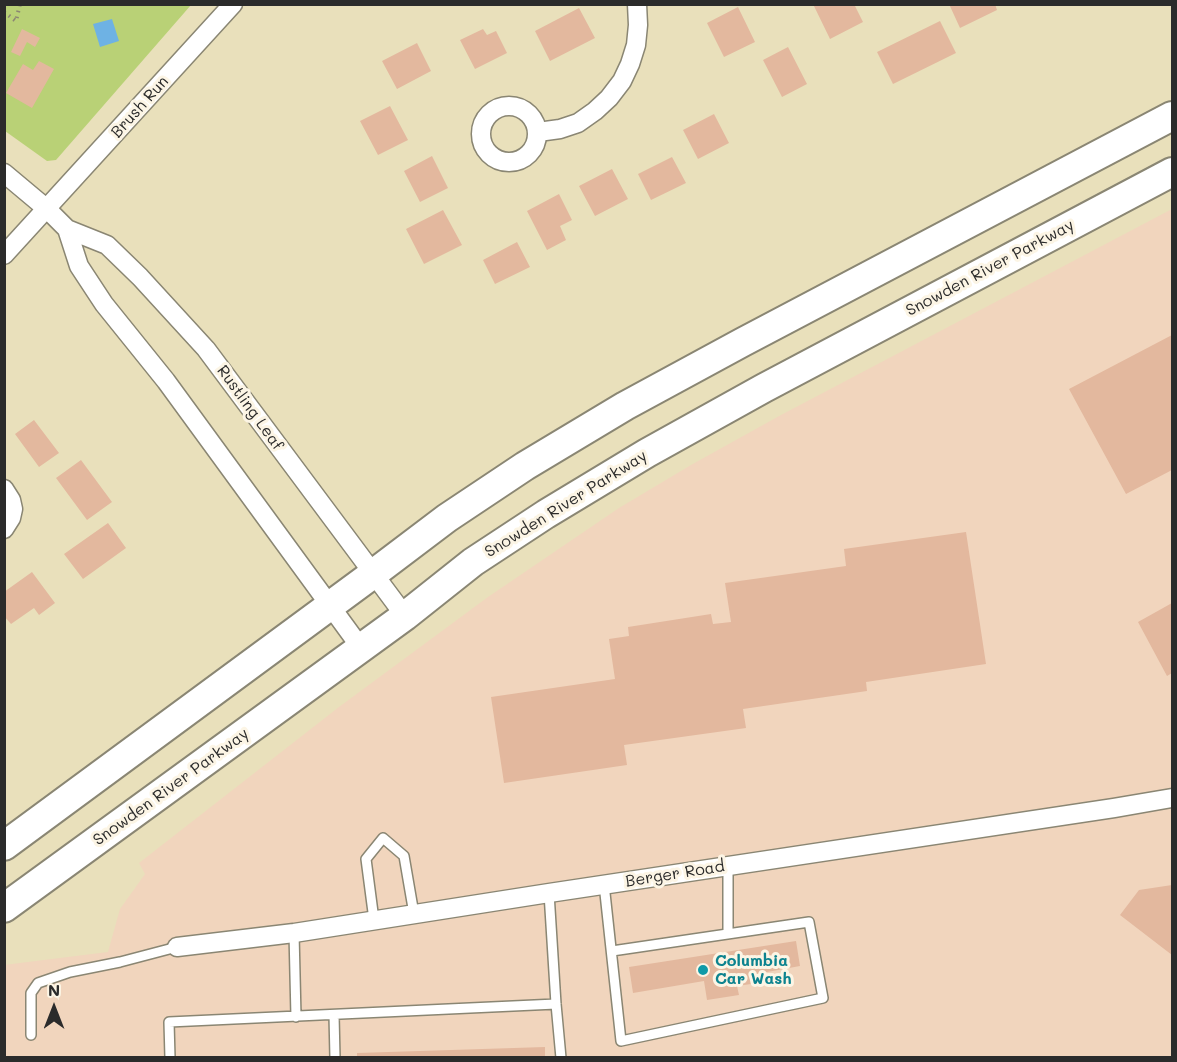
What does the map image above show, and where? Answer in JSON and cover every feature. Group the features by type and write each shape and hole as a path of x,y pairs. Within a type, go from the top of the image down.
{"main road":[{"path":"4,846 447,518 525,466 625,406 743,342 1173,116"},
{"name":"Snowden River Parkway","path":"4,908 405,616 472,562 546,514 647,453 764,388 1173,172"}],"street":[{"name":"Brush Run","path":"4,255 233,4"},
{"path":"538,132 560,129 578,123 609,98 622,81 636,45 637,4"},
{"name":"Rustling Leaf","path":"4,173 67,229 107,246 140,277 206,349 405,616"},
{"name":"Rustling Leaf","path":"67,229 79,266 104,304 166,381 361,648"},
{"path":"4,489 11,500 13,510 4,529"},
{"name":"Berger Road","path":"177,947 294,933 1173,798"}],"lane":[{"path":"374,920 366,859 383,838 404,856 414,914"},
{"path":"728,866 728,934"},
{"path":"604,885 621,1041 823,998 809,922 612,951"},
{"path":"549,893 561,1058"},
{"path":"294,933 296,1017"},
{"path":"31,1035 31,993 38,983 70,972 177,947"},
{"path":"170,1058 169,1022 556,1004"},
{"path":"334,1015 335,1058"}],"path":[{"path":"4,12 16,21 20,4"}],"shaded area":[{"path":"1172,209 1172,1057 5,1057 4,965 108,952 120,909 145,874 139,863 339,707 488,597 619,508 691,465 781,415"}],"green space":[{"path":"5,5 191,5 56,160 47,161 5,131"}],"water":[{"path":"112,19 119,41 100,47 93,24"}],"building":[{"path":"813,4 854,4 863,22 830,39"},
{"path":"949,4 995,4 997,10 960,28"},
{"path":"738,7 755,42 724,57 707,23"},
{"path":"579,8 595,38 550,61 535,31"},
{"path":"940,21 956,53 893,84 877,52"},
{"path":"22,29 40,38 35,47 27,42 20,56 11,52"},
{"path":"483,29 487,35 496,31 507,53 475,69 460,40"},
{"path":"417,43 431,71 397,89 382,61"},
{"path":"788,47 807,84 782,97 763,60"},
{"path":"39,61 54,69 32,108 6,93 23,64 33,70"},
{"path":"390,106 408,140 378,155 360,121"},
{"path":"714,114 729,143 698,159 683,130"},
{"path":"432,156 448,188 420,202 404,171"},
{"path":"672,157 686,183 651,200 638,174"},
{"path":"612,169 628,199 595,216 579,186"},
{"path":"559,194 572,220 560,226 566,240 547,250 527,211"},
{"path":"443,210 462,245 424,264 406,229"},
{"path":"517,242 530,267 495,284 483,260"},
{"path":"1172,335 1172,470 1126,494 1069,389"},
{"path":"34,420 59,453 39,467 15,434"},
{"path":"81,460 112,502 87,520 56,478"},
{"path":"108,523 126,548 83,579 64,554"},
{"path":"966,532 986,664 866,682 867,691 743,709 746,728 624,745 627,765 504,783 491,697 615,679 609,639 629,636 628,627 711,614 713,624 731,622 725,583 846,566 844,549"},
{"path":"32,572 55,603 39,615 34,608 11,624 4,616 4,592"},
{"path":"1172,603 1172,673 1167,676 1138,622"},
{"path":"1172,885 1172,955 1120,915 1139,890"},
{"name":"Columbia Car Wash","path":"796,941 800,966 756,974 758,983 737,986 739,995 707,1000 704,981 633,993 629,967"},
{"path":"545,1047 545,1058 357,1058 357,1053"}],"place":[{"name":"Columbia Car Wash","path":"703,970"}]}
